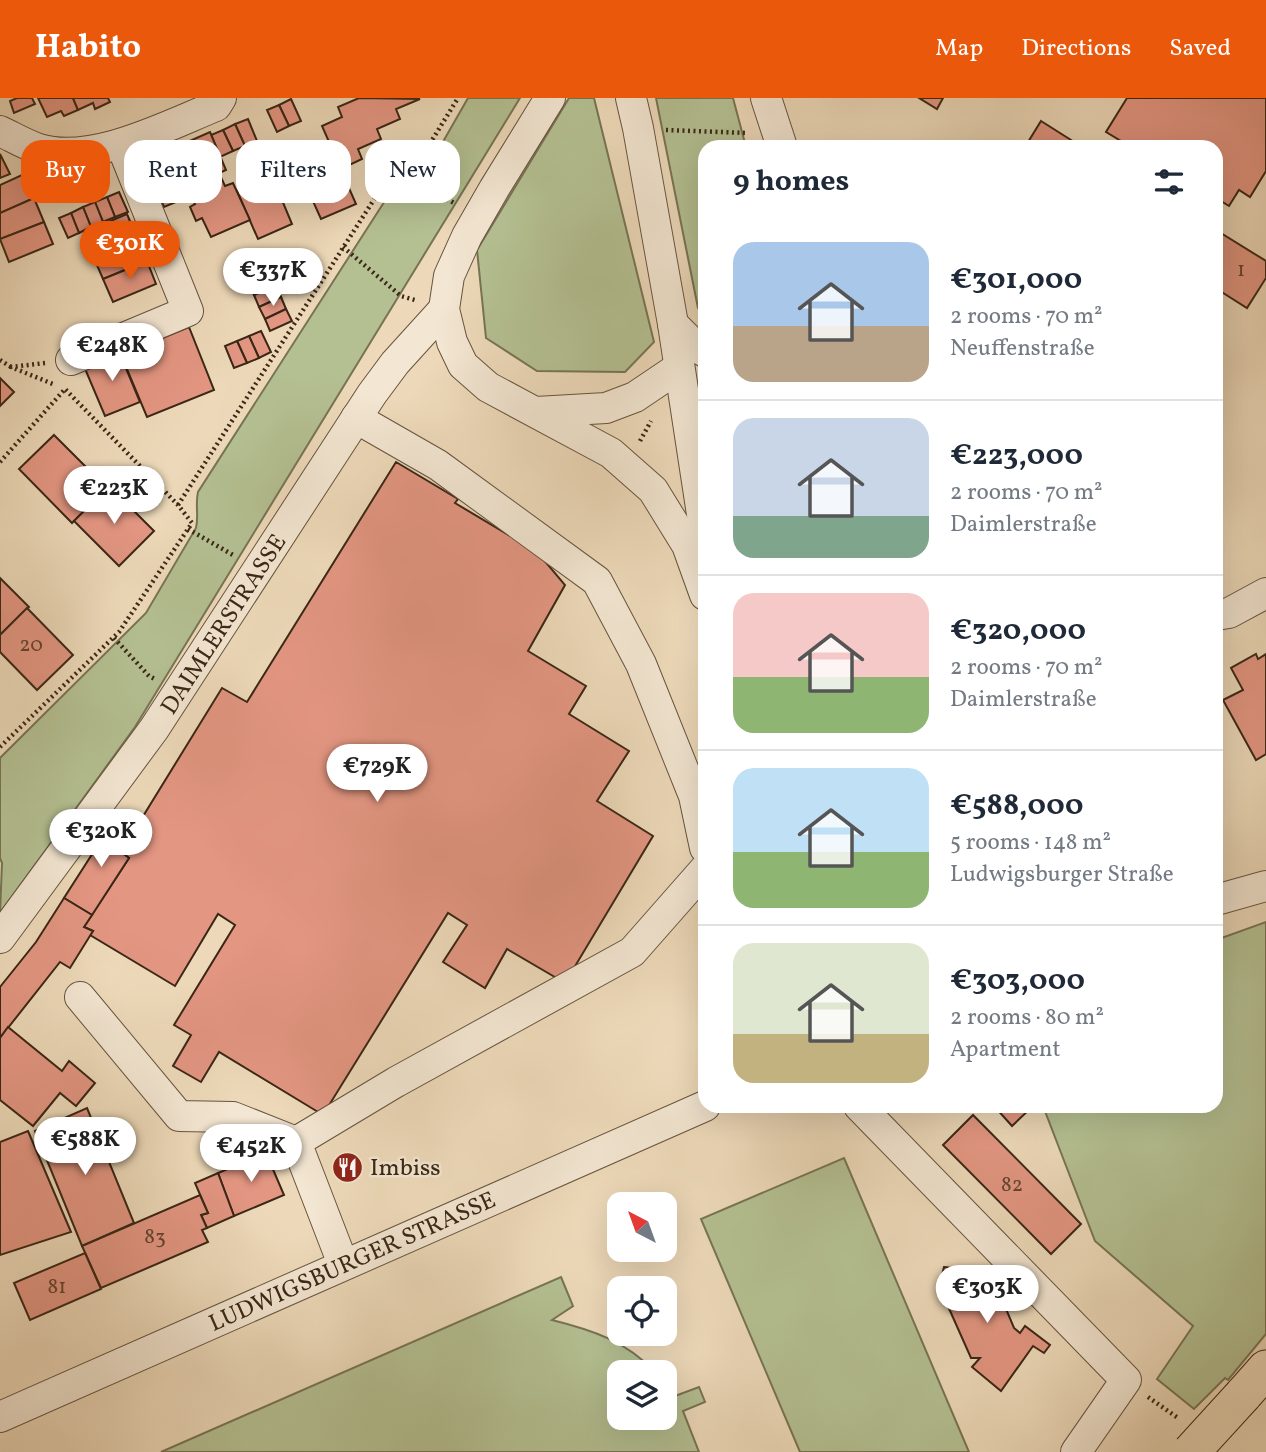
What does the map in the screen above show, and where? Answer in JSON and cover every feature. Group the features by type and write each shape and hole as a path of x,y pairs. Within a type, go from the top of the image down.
{"main road":[{"path":"1186,1436 1254,1382"}],"street":[{"path":"0,131 40,150 85,153 121,144 216,106 221,98"},
{"path":"550,98 479,216 449,275 444,309 452,342 463,365 488,387 611,453 653,490 687,545 698,576"},
{"path":"631,98 673,324 698,491"},
{"path":"68,374 188,311 121,144"},
{"name":"DAIMLERSTRASSE","path":"0,938 155,730 356,418 395,363 444,309"},
{"path":"673,324 698,348"},
{"path":"534,412 606,408 635,397 678,368"},
{"path":"356,418 438,465 597,581 646,676 694,796 698,815"},
{"path":"1223,614 1266,593"},
{"path":"296,1142 396,1082 632,952 698,877"},
{"path":"1223,898 1266,887"},
{"path":"80,997 179,1116 233,1117 296,1142 343,1264"},
{"name":"LUDWIGSBURGER STRASSE","path":"0,1417 698,1109"},
{"path":"866,1113 1126,1380 1076,1452"}],"path":[{"path":"432,140 458,98"},
{"path":"640,136 745,135 774,123"},
{"path":"178,505 372,203"},
{"path":"455,203 479,216"},
{"path":"343,247 401,296 444,309"},
{"path":"0,360 11,367 68,374 191,523 114,638 0,747"},
{"path":"11,367 68,374"},
{"path":"0,463 68,374"},
{"path":"188,529 258,569"},
{"path":"114,638 149,676 179,691"},
{"path":"1126,1380 1186,1436"}],"green space":[{"path":"468,98 520,98 460,196 460,140 444,140"},
{"path":"569,98 594,98 654,342 625,372 537,371 486,338 477,250"},
{"path":"656,98 733,98 744,140 698,140 698,308"},
{"path":"384,203 456,203 135,727 0,913 0,758 146,613 196,528 198,492"},
{"path":"1266,922 1266,1334 1228,1380 1225,1378 1194,1409 1157,1379 1193,1326 1095,1241 1046,1113 1223,1113 1223,937"},
{"path":"844,1158 969,1452 800,1452 701,1219"},
{"path":"561,1277 573,1306 552,1320 607,1338 607,1346 622,1346 643,1360 607,1360 607,1430 677,1430 677,1395 699,1387 705,1402 683,1411 699,1452 161,1452"}],"building":[{"path":"32,98 35,104 14,113 10,101"},
{"path":"38,98 73,98 78,110 64,116 61,111 47,117"},
{"path":"73,98 108,98 110,102 95,109 93,103 78,110"},
{"path":"359,98 420,99 396,109 400,119 377,129 381,139 365,140 365,146 358,149 362,159 351,164 351,140 328,140 322,126 342,117 338,107"},
{"path":"919,98 943,98 937,109"},
{"path":"1127,98 1266,98 1266,171 1250,197 1239,190 1229,206 1223,202 1223,140 1119,140 1106,132"},
{"path":"291,99 301,121 289,126 279,105"},
{"path":"279,105 289,126 277,132 267,110"},
{"path":"248,119 257,140 242,140 235,124"},
{"path":"1041,121 1071,140 1029,140"},
{"path":"235,124 242,140 236,140 236,150 233,151 223,130"},
{"path":"223,130 233,151 222,156 222,140 213,140 211,135"},
{"path":"210,132 213,140 192,140"},
{"path":"0,154 10,174 0,178"},
{"path":"21,175 23,203 0,213 0,185"},
{"path":"222,180 225,186 233,183 236,203 242,203 250,220 211,237 202,218 196,221 190,207 195,204 222,203"},
{"path":"119,192 128,212 115,217 109,203 110,196"},
{"path":"351,193 356,204 321,219 314,203 351,203"},
{"path":"23,203 36,203 44,222 0,239 0,213"},
{"path":"95,203 109,203 115,217 103,222"},
{"path":"95,203 103,222 91,227 83,207"},
{"path":"242,203 283,203 292,224 258,239"},
{"path":"83,207 91,227 79,233 71,213"},
{"path":"71,213 79,233 68,238 59,218"},
{"path":"127,214 137,238 93,256 84,232"},
{"path":"44,222 53,244 9,262 0,239"},
{"path":"1223,234 1266,261 1266,278 1247,308 1223,293"},
{"path":"137,238 147,261 103,279 93,256"},
{"path":"147,261 156,284 113,302 103,279"},
{"path":"270,273 276,285 254,295 249,283"},
{"path":"276,285 281,297 259,307 254,295"},
{"path":"281,297 286,309 265,319 259,307"},
{"path":"286,309 292,321 270,331 265,319"},
{"path":"189,327 214,390 147,417 121,355"},
{"path":"261,331 271,352 259,358 249,336"},
{"path":"249,336 259,358 247,363 237,341"},
{"path":"237,341 247,363 234,368 225,346"},
{"path":"118,349 140,402 105,416 83,364"},
{"path":"0,378 14,392 0,406"},
{"path":"54,435 107,488 72,523 19,469"},
{"path":"396,462 458,499 455,503 512,537 544,560 565,585 528,651 586,686 569,714 629,751 597,801 653,836 565,983 507,949 485,988 443,962 467,925 448,913 323,1115 219,1052 201,1082 173,1066 191,1035 174,1025 235,925 218,914 175,986 90,935 93,931 84,927 129,858 121,852 222,688 247,702"},
{"path":"109,486 154,531 119,566 74,521"},
{"path":"0,578 29,607 0,635"},
{"path":"27,608 73,655 37,690 0,652 0,635"},
{"path":"1256,654 1258,659 1266,654 1266,754 1256,760 1223,700 1243,690 1231,668"},
{"path":"114,820 134,831 121,852 129,858 92,915 64,898"},
{"path":"64,898 92,915 84,927 93,931 70,968 60,962 0,1038 0,987 36,942"},
{"path":"8,1027 62,1071 69,1061 95,1083 76,1106 60,1093 33,1126 0,1100 0,1038"},
{"path":"87,1108 134,1223 82,1246 35,1131"},
{"path":"1000,1113 1026,1113 1012,1126"},
{"path":"973,1115 1081,1224 1051,1254 943,1145"},
{"path":"28,1131 71,1232 0,1255 0,1142"},
{"path":"266,1153 284,1195 234,1216 218,1173"},
{"path":"218,1173 234,1216 207,1228 201,1215 208,1213 195,1183"},
{"path":"200,1195 208,1213 201,1215 207,1228 202,1230 208,1242 101,1288 82,1246"},
{"path":"85,1253 101,1289 30,1320 14,1283"},
{"path":"944,1267 970,1270 971,1275 984,1271 993,1278 1014,1328 1020,1333 1025,1326 1050,1345 1044,1353 1033,1346 1001,1391 972,1367 980,1358 971,1358 943,1295 949,1286 940,1283"}],"place":[{"name":"Imbiss","path":"347,1167"}]}
